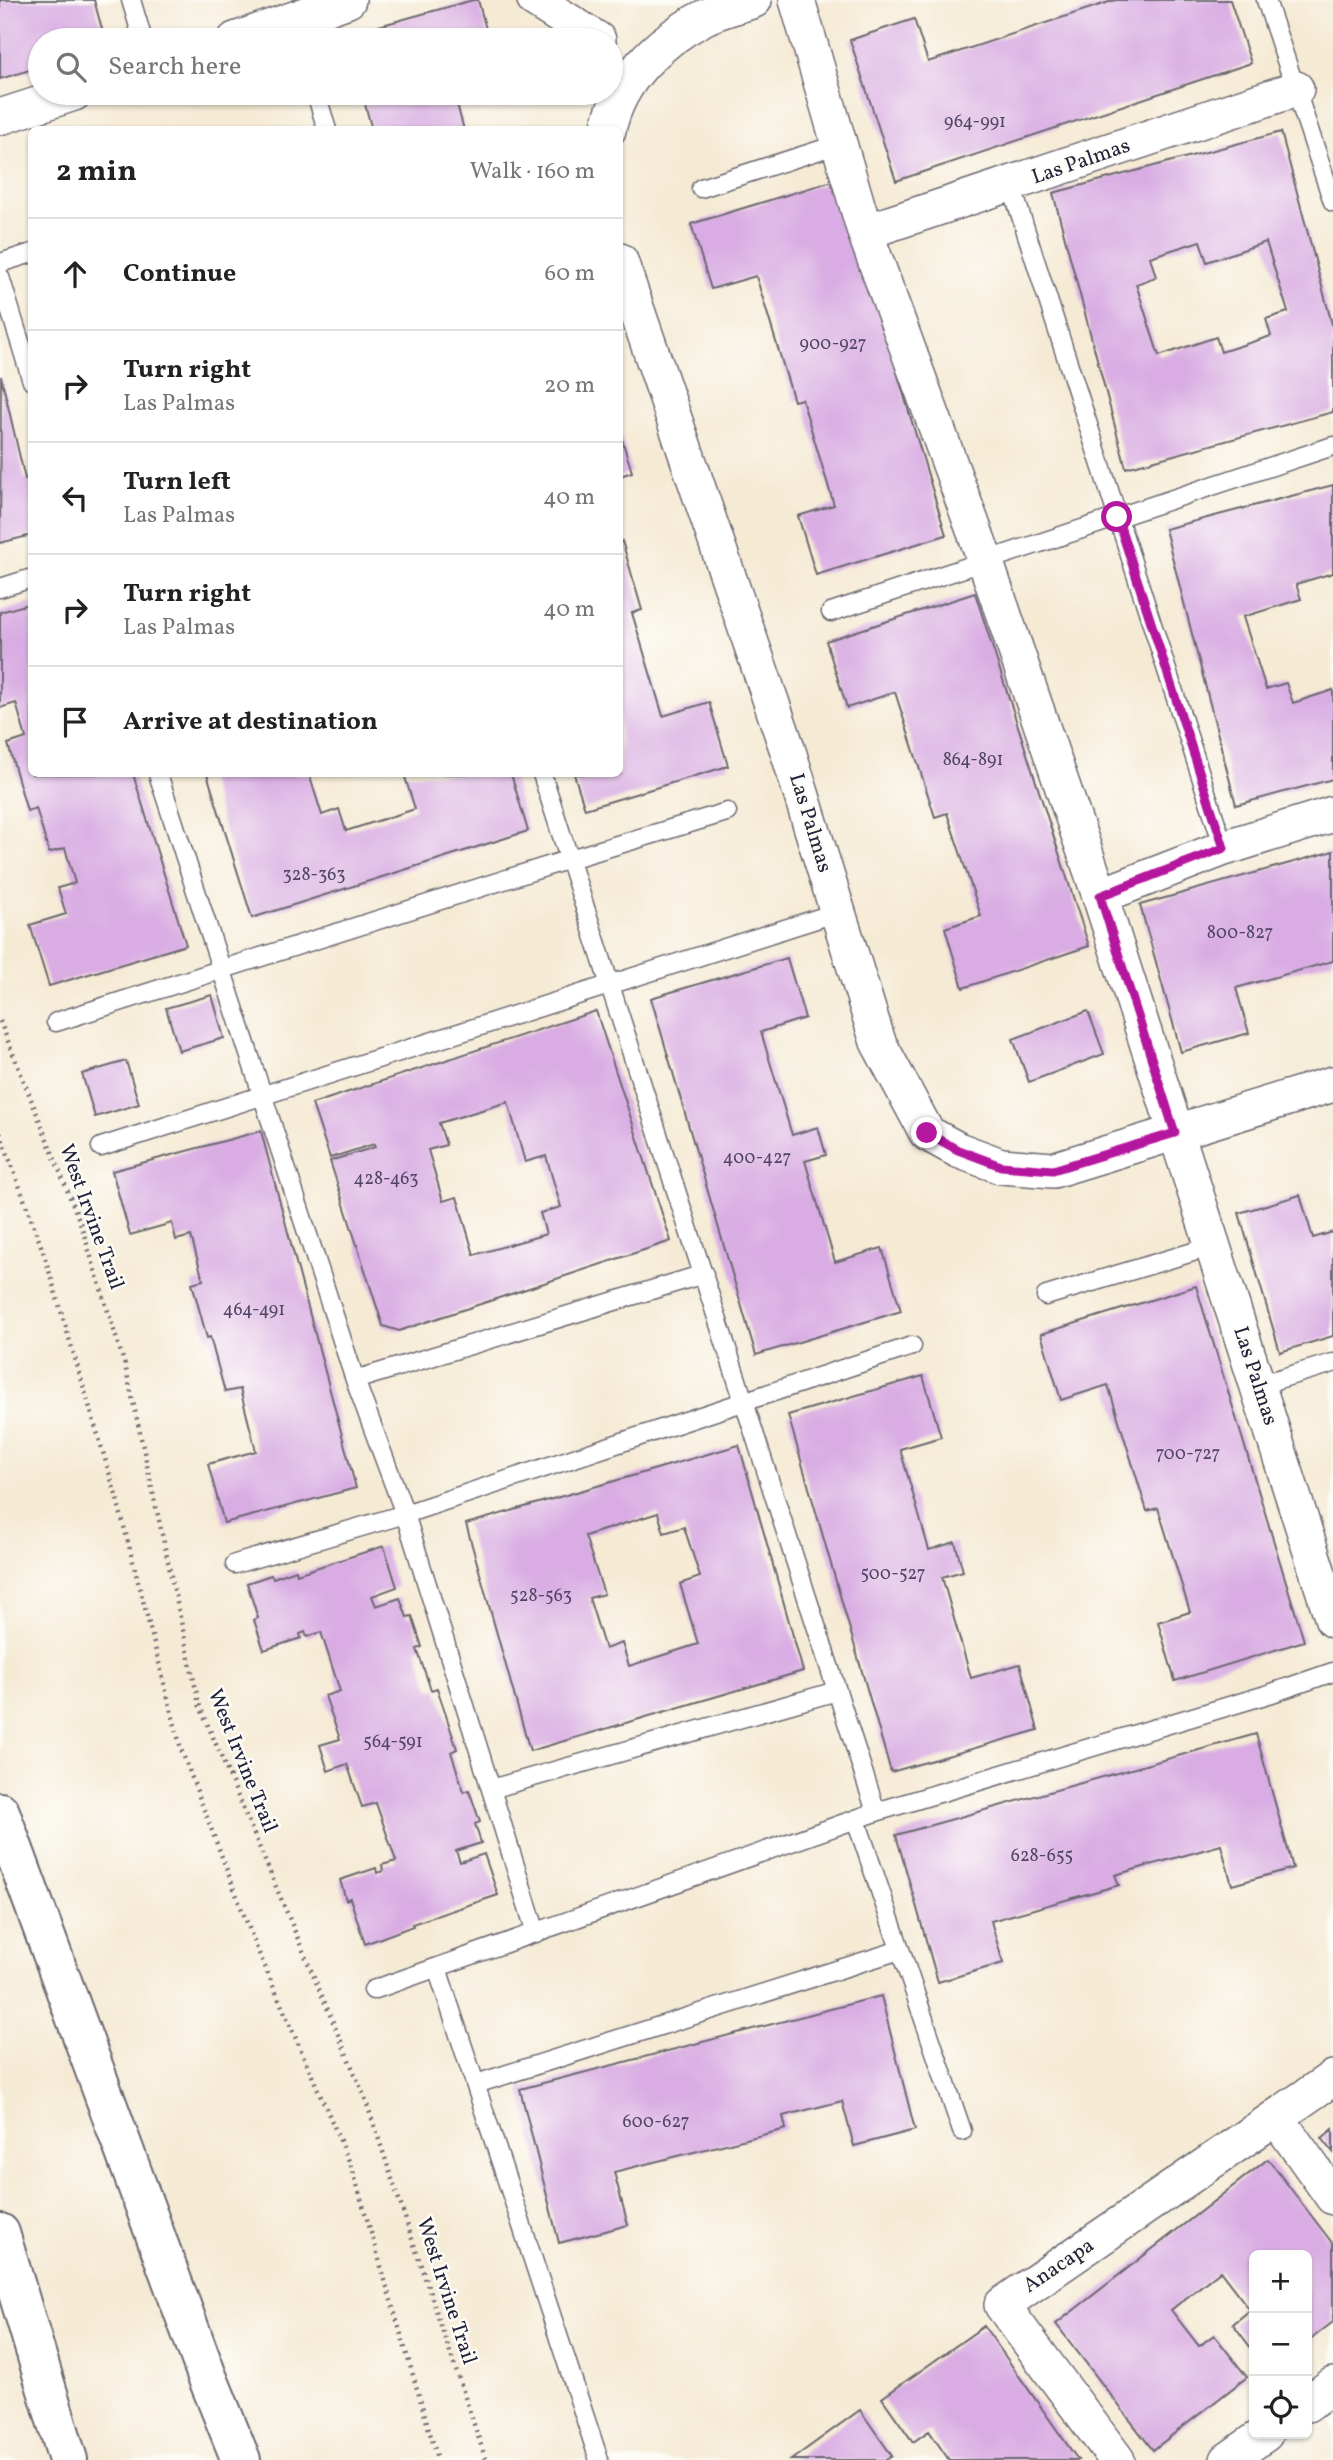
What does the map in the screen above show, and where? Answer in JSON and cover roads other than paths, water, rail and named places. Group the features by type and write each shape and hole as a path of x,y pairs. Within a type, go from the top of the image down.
{"highway":[{"path":"0,1812 206,2376 241,2460"},
{"path":"0,2233 68,2460"}],"street":[{"path":"301,28 348,0"},
{"path":"535,0 579,28"},
{"path":"623,89 629,77 664,43 705,17 754,0"},
{"name":"Las Palmas","path":"797,0 864,232 985,560 1100,896 1333,1620"},
{"path":"623,56 640,67"},
{"name":"Las Palmas","path":"864,232 1296,89"},
{"path":"0,117 37,105"},
{"path":"609,126 615,105"},
{"name":"Las Palmas","path":"623,270 787,748 878,1042 927,1133 958,1150 1001,1166 1053,1170 1333,1084"},
{"path":"1100,896 1224,848 1333,814"},
{"name":"Anacapa","path":"1117,2460 1002,2305 1333,2078"},
{"path":"1276,2117 1333,2197"},
{"path":"1312,2400 1333,2385"},
{"path":"1228,2460 1258,2439"}],"lane":[{"path":"131,0 140,28"},
{"path":"1266,0 1333,202"},
{"path":"320,105 326,126"},
{"path":"701,188 839,144"},
{"path":"1011,185 1224,848"},
{"path":"0,263 28,254"},
{"path":"0,277 28,368"},
{"path":"831,612 1333,446"},
{"path":"0,589 28,579"},
{"path":"159,777 355,1380 405,1514 536,1933"},
{"path":"543,777 876,1812"},
{"path":"56,1022 727,812"},
{"path":"101,1147 838,912"},
{"path":"1046,1296 1213,1246"},
{"path":"355,1380 704,1274"},
{"path":"235,1564 405,1514 912,1346"},
{"path":"1258,1385 1333,1363"},
{"path":"373,1990 876,1812 1269,1694 1333,1672"},
{"path":"491,1789 837,1691"},
{"path":"856,1820 962,2131"},
{"path":"476,2084 900,1950"},
{"path":"437,1968 598,2460"}]}
